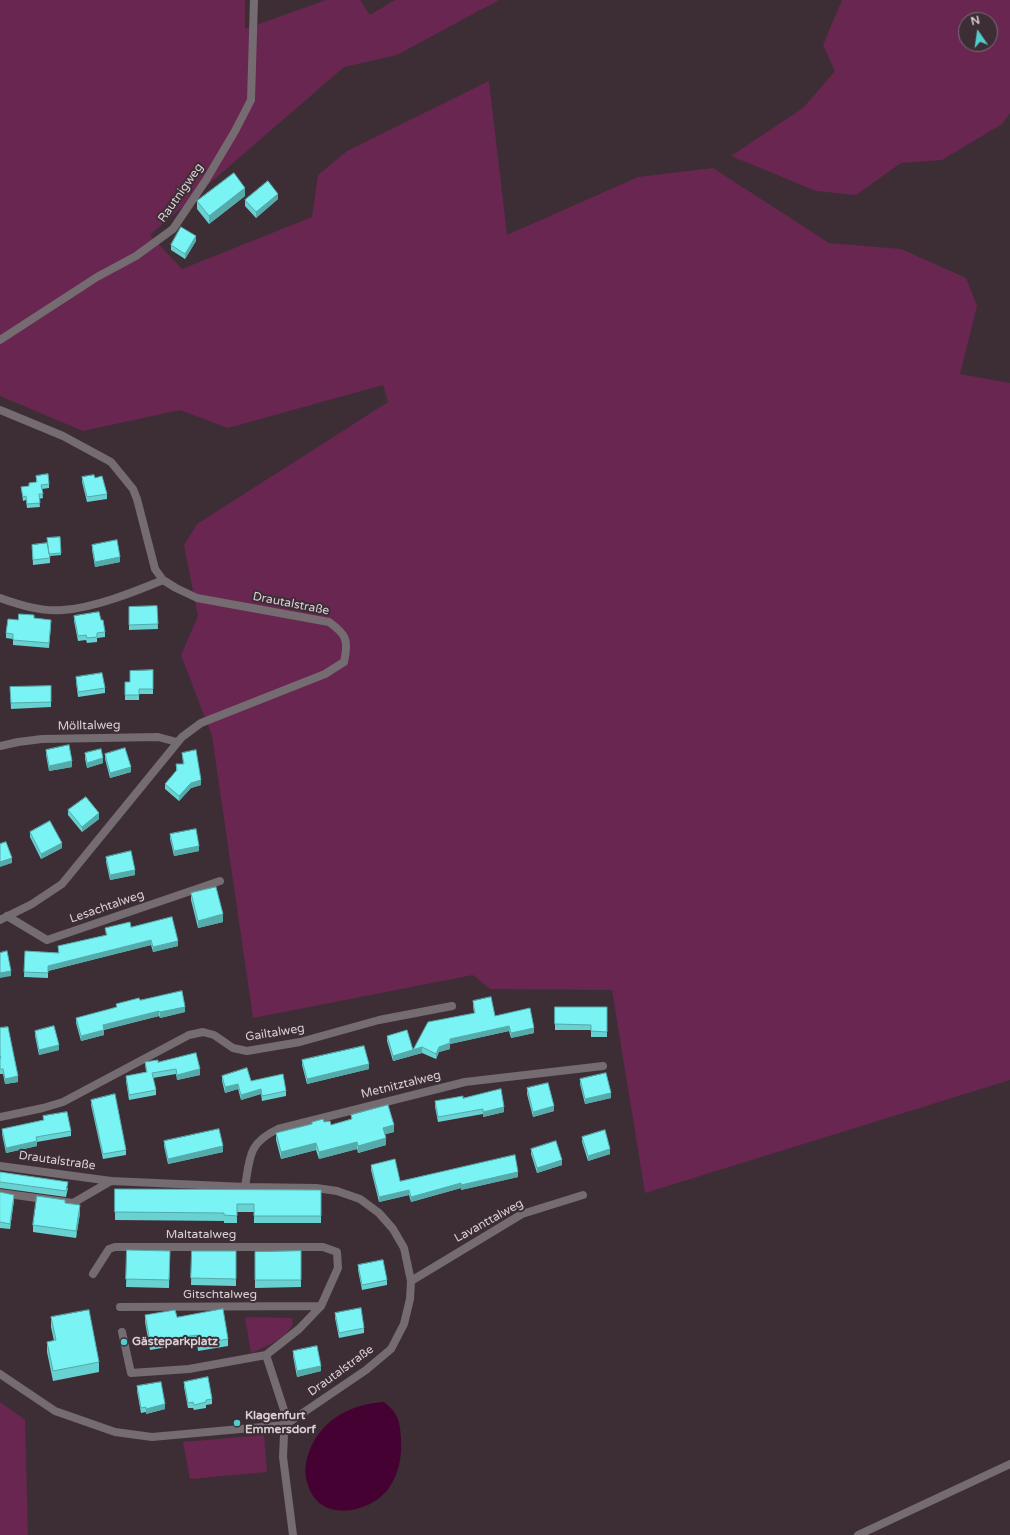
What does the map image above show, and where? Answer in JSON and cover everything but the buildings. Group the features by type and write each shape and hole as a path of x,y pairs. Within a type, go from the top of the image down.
{"street":[{"name":"Rautnigweg","path":"0,340 97,278 136,256 173,229 206,180 235,131 251,100 254,0"},
{"path":"0,410 62,436 111,462 133,489 137,499 151,556 156,569 163,580 133,592 62,610 37,609 0,598"},
{"name":"Drautalstraße","path":"3,918 32,904 62,884 182,736 201,723 325,674 344,662 348,647 342,632 329,622 197,598 163,580"},
{"name":"Mölltalweg","path":"0,746 42,739 158,737 178,742"},
{"name":"Lesachtalweg","path":"3,918 47,940 220,881"},
{"name":"Gailtalweg","path":"0,1117 63,1102 189,1035 203,1032 214,1036 233,1048 246,1051 300,1042 379,1020 452,1006"},
{"name":"Metnitztalweg","path":"245,1187 250,1157 256,1144 265,1135 278,1129 465,1082 603,1066"},
{"name":"Drautalstraße","path":"0,1166 111,1181 245,1187 316,1188 337,1191 360,1199 379,1213 394,1229 404,1248 411,1280 410,1299 404,1324 390,1349 366,1370 285,1425"},
{"name":"Drautalstraße","path":"0,1193 73,1203 111,1181"},
{"name":"Lavanttalweg","path":"411,1280 522,1214 582,1195"},
{"name":"Maltatalweg","path":"93,1274 109,1249 115,1247 322,1247 337,1252 338,1268 320,1306"},
{"path":"122,1332 131,1373 189,1369 266,1355 299,1329 320,1306"},
{"name":"Gitschtalweg","path":"120,1307 320,1306"},
{"path":"266,1355 285,1413 283,1457 293,1535"},
{"path":"0,1374 55,1411 115,1432 152,1437 285,1425"},
{"path":"858,1535 1010,1464"}],"shaded area":[{"path":"0,0 245,0 245,29 326,0 360,0 370,15 395,0 499,0 397,55 344,67 150,235 182,269 312,217 318,175 347,151 489,81 507,235 638,177 713,168 829,243 901,249 966,278 977,306 960,374 1010,383 1010,1080 645,1193 612,990 490,989 473,975 253,1018 212,736 181,655 198,616 184,545 197,524 388,402 383,385 228,428 180,410 83,431 0,396"},
{"path":"842,0 1010,0 1010,113 1002,124 942,160 901,163 856,195 816,191 731,156 803,108 835,71 823,45"},
{"path":"245,1317 292,1318 292,1324 290,1330 278,1340 251,1353"},
{"path":"0,1402 25,1420 28,1535 0,1535"},
{"path":"384,1402 395,1414 399,1422 401,1433 400,1458 397,1471 389,1488 381,1497 359,1508 335,1510 324,1506 315,1499 307,1483 305,1472 307,1457 311,1447 324,1428 341,1414 361,1406"},
{"path":"264,1435 267,1472 190,1479 183,1442"}],"place":[{"name":"Gästeparkplatz","path":"124,1342"},
{"name":"Klagenfurt Emmersdorf","path":"237,1423"}]}
